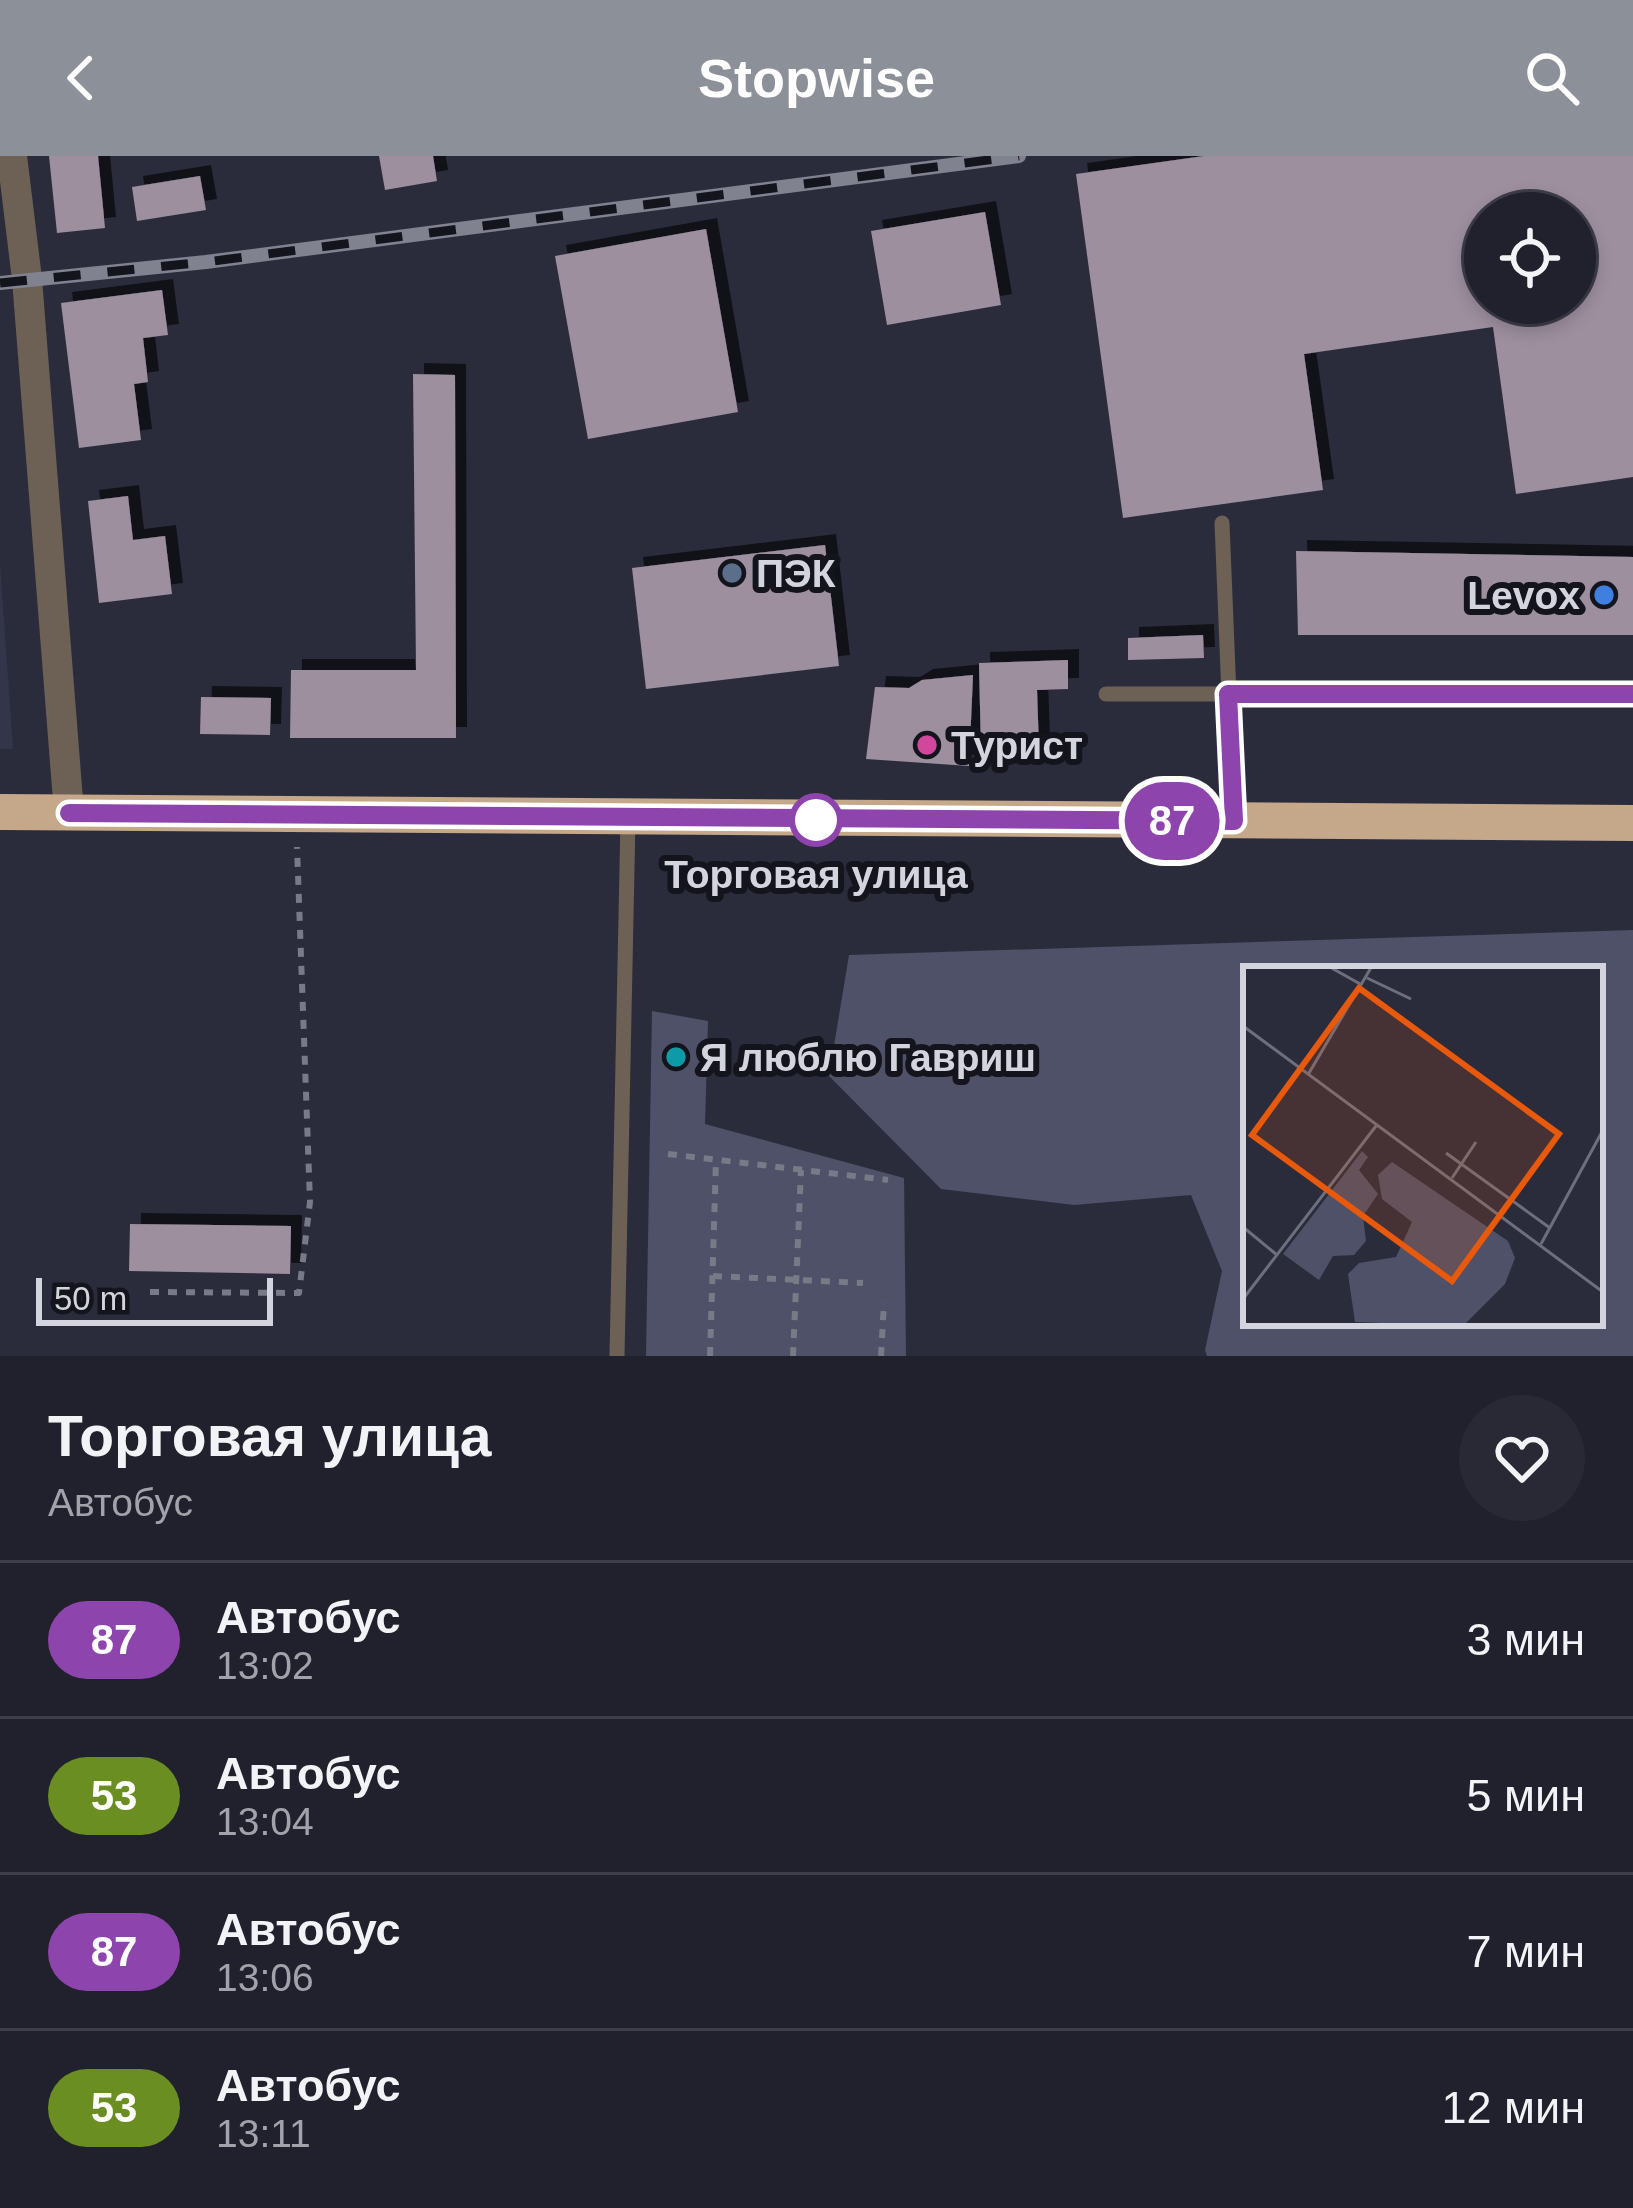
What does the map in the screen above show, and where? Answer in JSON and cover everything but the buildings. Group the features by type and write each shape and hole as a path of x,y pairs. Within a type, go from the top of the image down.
{"highway":[{"path":"0,812 1633,823"}],"street":[{"path":"12,156 69,813"}],"lane":[{"path":"1222,523 1234,821"},
{"path":"1106,694 1633,694"},
{"path":"617,1356 628,819"}],"path":[{"path":"150,1292 299,1293 310,1202 296,815"},
{"path":"668,1154 889,1180"},
{"path":"710,1356 716,1160"},
{"path":"793,1356 801,1170"},
{"path":"712,1276 863,1283"},
{"path":"881,1356 884,1302"}],"shaded area":[{"path":"0,564 13,749 0,749"},
{"path":"1633,930 1633,1356 1207,1356 1222,1271 1191,1195 1074,1205 941,1189 829,1076 849,955"},
{"path":"652,1011 708,1021 705,1124 904,1178 906,1356 646,1356"}],"railway":[{"path":"0,283 206,262 1019,156"}],"bus line":[{"name":"87","path":"69,813 1234,821 1228,694 1633,694"}],"place":[{"name":"ПЭК","path":"732,573"},
{"name":"Levox","path":"1604,595"},
{"name":"Турист","path":"927,745"},
{"name":"Торговая улица","path":"816,820"},
{"name":"Я люблю Гавриш","path":"676,1057"}]}
